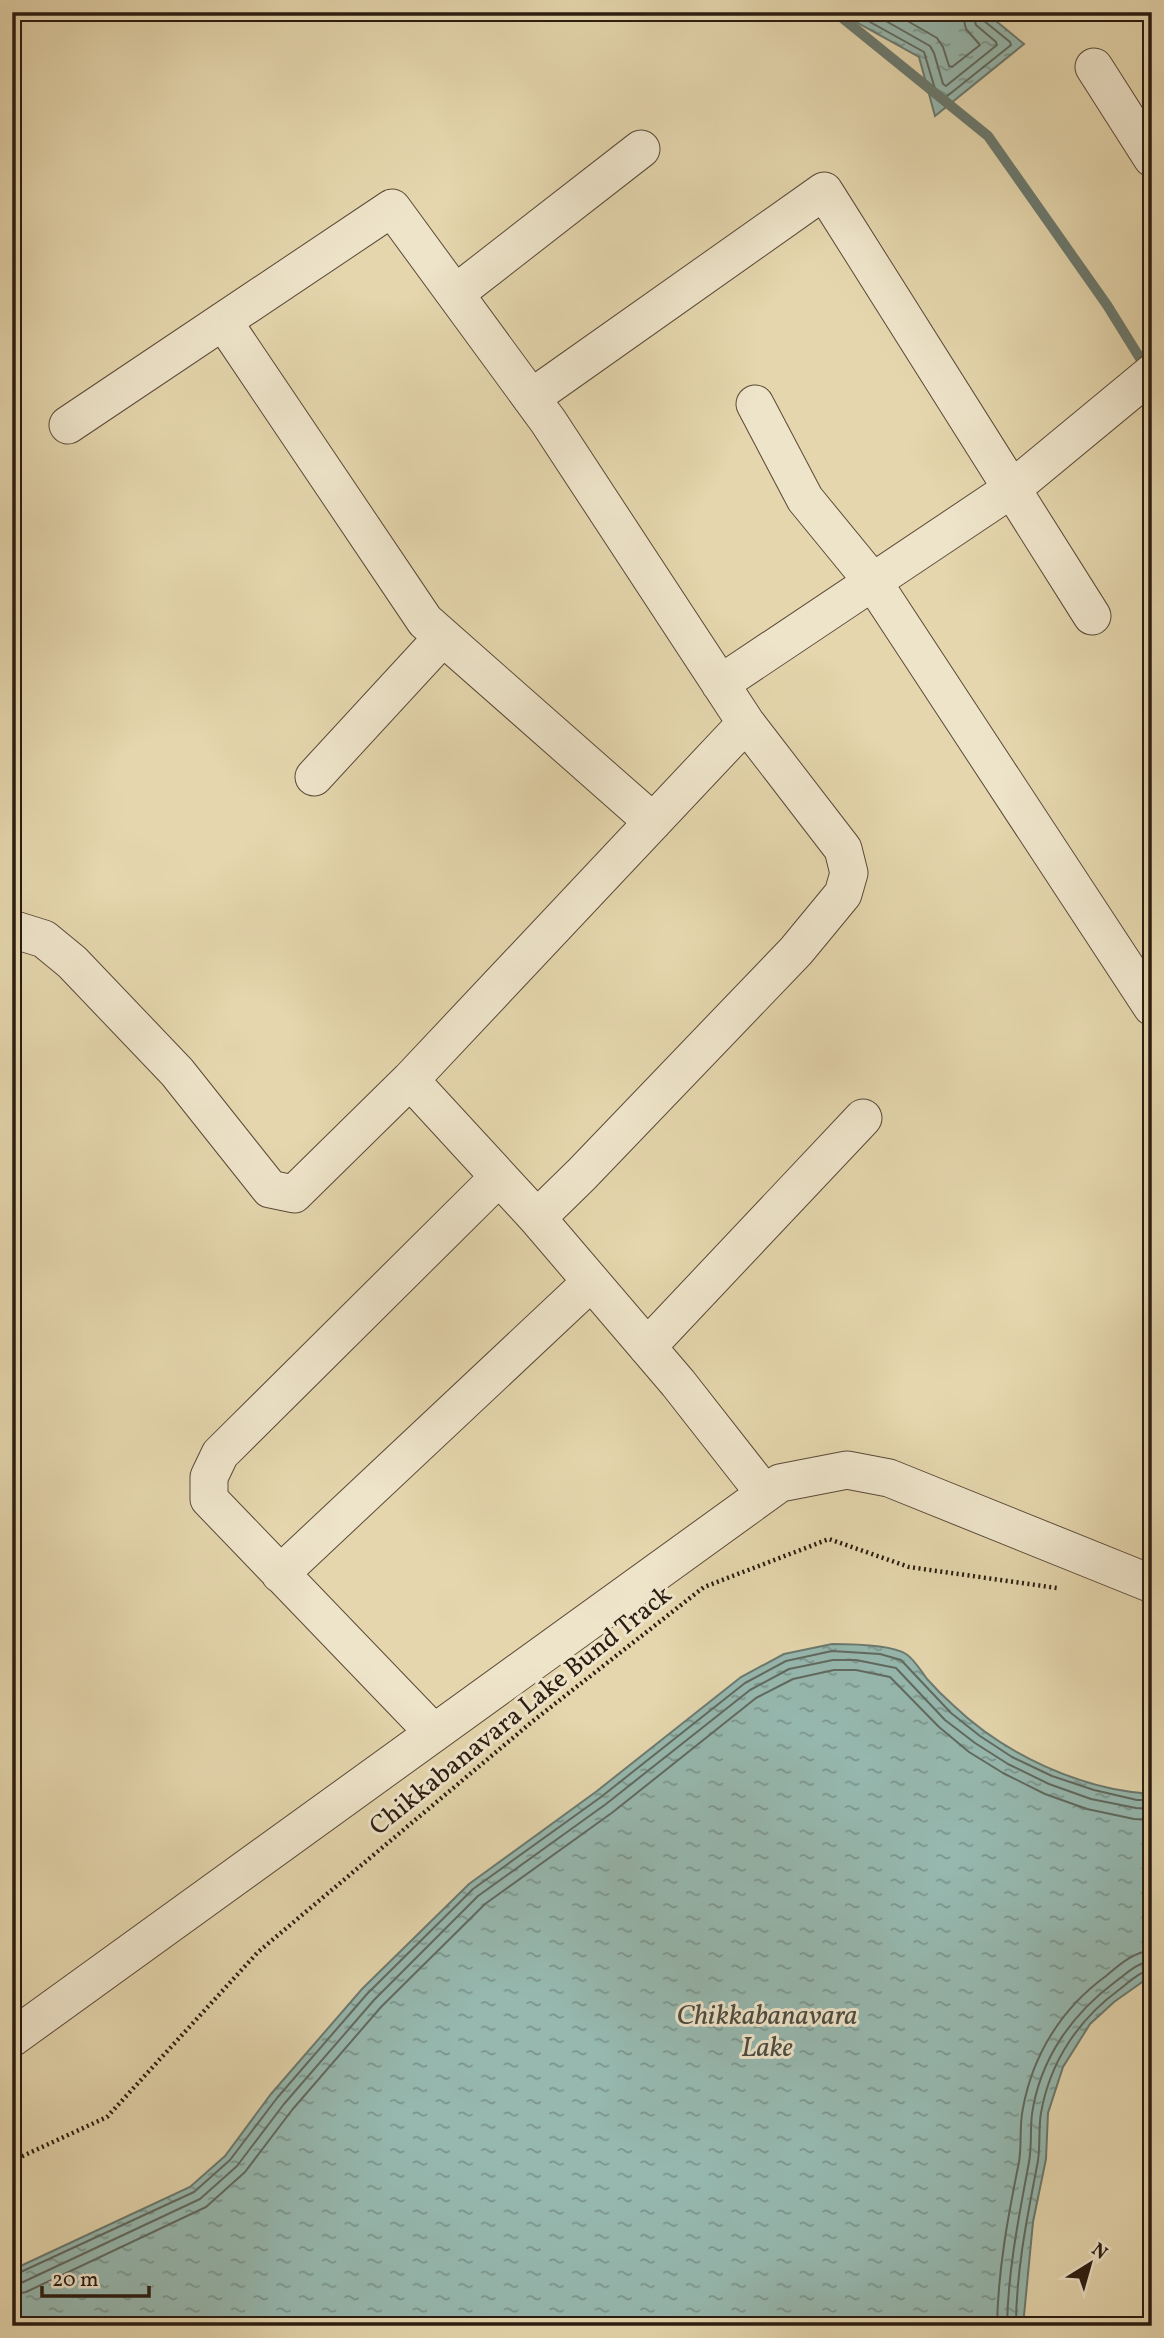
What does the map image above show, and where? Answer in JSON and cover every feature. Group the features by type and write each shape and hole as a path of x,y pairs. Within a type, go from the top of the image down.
{"street":[{"path":"1094,67 1152,158"},
{"path":"456,293 641,149"},
{"path":"531,398 824,191 1092,616"},
{"path":"68,425 392,208 531,398 746,723 843,849 849,873 843,894 796,951 537,1218"},
{"path":"223,321 425,621 653,822"},
{"path":"720,684 1013,488 1152,373"},
{"path":"755,404 805,499 873,582 1152,1007"},
{"path":"314,777 443,637"},
{"path":"12,929 44,939 72,962 177,1072 270,1189 294,1194 410,1080 746,723"},
{"path":"410,1080 537,1218 647,1347 765,1494"},
{"path":"647,1347 863,1118"},
{"path":"433,1733 209,1499 209,1477 220,1454 499,1177"},
{"path":"280,1574 591,1282"},
{"path":"12,2038 780,1483 847,1470 889,1478 1152,1584"}],"path":[{"name":"Chikkabanavara Lake Bund Track","path":"12,2161 107,2117 258,1952 533,1721 704,1587 829,1539 909,1567 1057,1588"}],"water":[{"path":"838,12 985,12 1024,44 935,116 919,57"},
{"name":"Chikkabanavara Lake","path":"832,1644 870,1645 906,1654 936,1689 973,1723 1020,1754 1071,1777 1125,1791 1152,1794 1152,1975 1114,2002 1090,2024 1063,2067 1048,2113 1046,2159 1033,2222 1023,2326 12,2326 12,2270 190,2187 225,2156 271,2094 362,1989 469,1884 597,1791 741,1677 784,1654"}],"waterway":[{"path":"835,12 988,136 1107,305 1143,363"}]}
